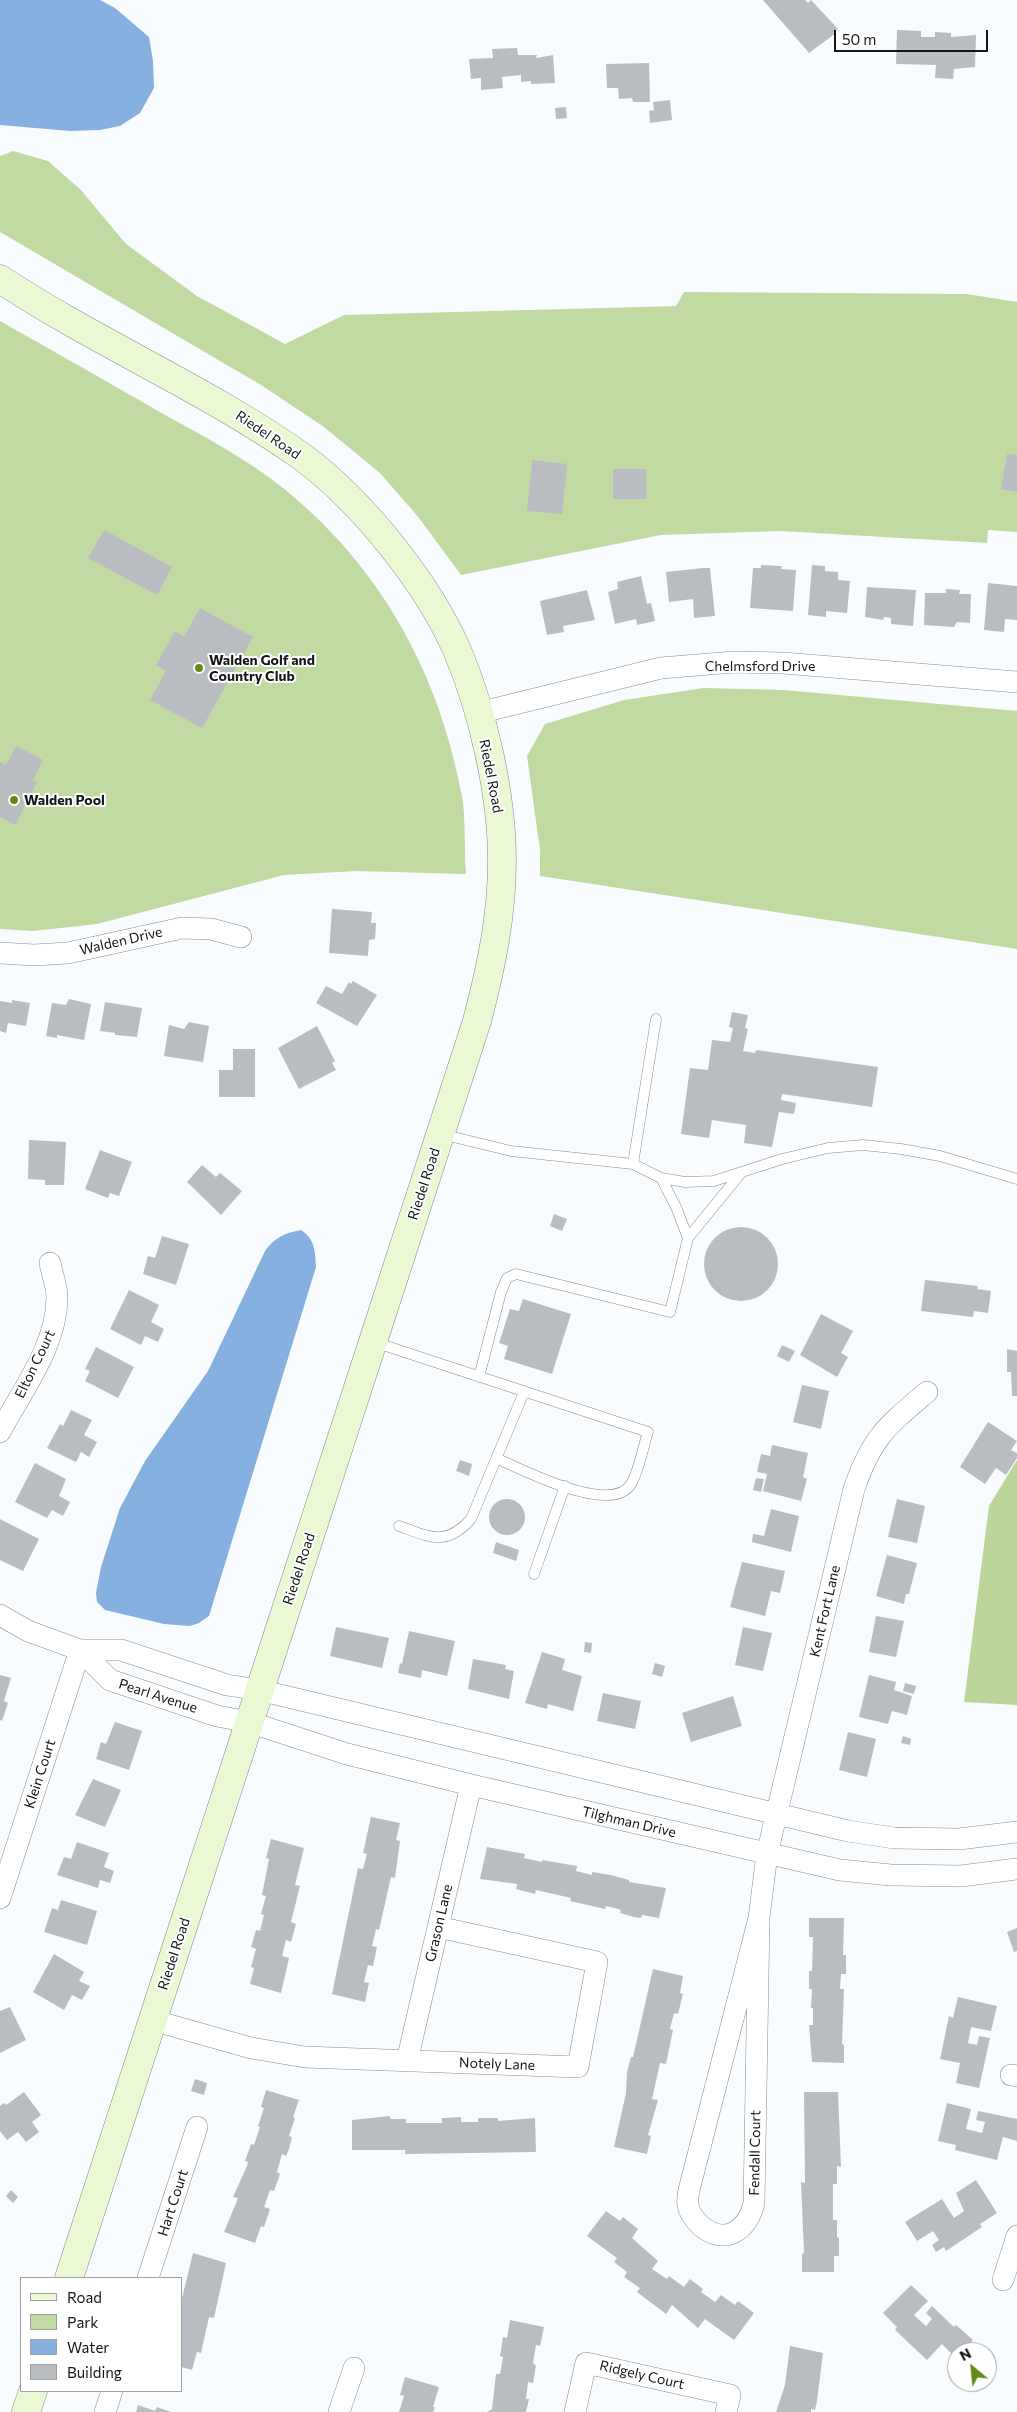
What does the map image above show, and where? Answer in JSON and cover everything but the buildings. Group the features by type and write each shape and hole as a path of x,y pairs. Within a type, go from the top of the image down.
{"street":[{"name":"Riedel Road","path":"0,279 235,412 303,458 352,500 386,539 422,587 456,650 478,713 498,799 502,860 500,914 492,964 477,1021 69,2277"},
{"name":"Chelmsford Drive","path":"478,713 660,668 734,662 783,663 1017,682"},
{"name":"Walden Drive","path":"0,953 34,955 68,953 182,928 211,929 241,937"},
{"name":"Elton Court","path":"0,1432 50,1339 55,1318 57,1295 50,1263"},
{"name":"Kent Fort Lane","path":"767,1854 854,1488 864,1460 875,1440 889,1424 927,1392"},
{"name":"Pearl Avenue","path":"0,1615 28,1631 80,1650 120,1650 227,1685 259,1690"},
{"name":"Pearl Avenue","path":"80,1650 110,1680 217,1716 249,1722"},
{"name":"Klein Court","path":"0,1898 80,1650"},
{"path":"259,1690 848,1831 894,1838 959,1839 1017,1832"},
{"name":"Tilghman Drive","path":"249,1722 347,1754 471,1785 840,1870 891,1875 960,1876 1017,1869"},
{"name":"Grason Lane","path":"407,2061 471,1785"},
{"name":"Fendall Court","path":"759,1918 689,2190 688,2205 691,2214 705,2229 715,2234 727,2235 739,2230 751,2214 754,2202 759,1918 767,1854"},
{"name":"Notely Lane","path":"152,2020 251,2048 305,2057 578,2067 597,1962 438,1927"},
{"name":"Hart Court","path":"148,2277 197,2127"},
{"path":"1002,2280 1017,2236"},
{"name":"Ridgely Court","path":"575,2412 586,2363 730,2395 726,2412"},
{"path":"340,2412 354,2368"},
{"path":"26,2412 33,2392"},
{"path":"105,2412 112,2392"}],"lane":[{"path":"633,1164 656,1019"},
{"path":"440,1134 511,1151 633,1164 661,1178 685,1182 714,1181 782,1159 828,1148 863,1145 940,1156 1017,1179"},
{"path":"478,1377 501,1292 507,1278 516,1274 670,1312 688,1238 741,1173"},
{"path":"661,1178 676,1207 688,1238"},
{"path":"373,1342 648,1432 631,1485 623,1492 612,1496 581,1493 498,1459"},
{"path":"400,1526 433,1538 447,1537 460,1532 471,1519 498,1459 524,1392"},
{"path":"534,1574 565,1486"}],"green space":[{"path":"13,151 48,161 81,190 126,244 197,296 285,344 344,315 676,306 684,292 967,294 1017,302 1017,532 988,530 987,543 781,531 661,535 461,575 419,518 380,473 324,427 261,385 0,232 0,156"},
{"path":"0,321 255,467 283,488 318,519 349,552 377,588 401,626 421,665 438,707 452,751 462,796 466,874 357,871 284,875 97,924 33,931 0,929"},
{"path":"704,688 784,690 1017,711 1017,949 540,876 540,850 527,756 545,724 624,700"},
{"path":"1017,1460 1017,1705 964,1702 989,1506"}],"water":[{"path":"0,0 100,0 115,8 149,37 153,61 154,88 140,113 120,126 100,130 70,131 0,125"},
{"path":"301,1230 312,1241 316,1267 209,1616 199,1623 190,1626 164,1624 105,1610 97,1602 96,1593 101,1567 120,1508 145,1461 208,1371 265,1251 281,1236"}],"place":[{"name":"Walden Golf and Country Club","path":"199,668"},
{"name":"Walden Pool","path":"14,800"}]}
